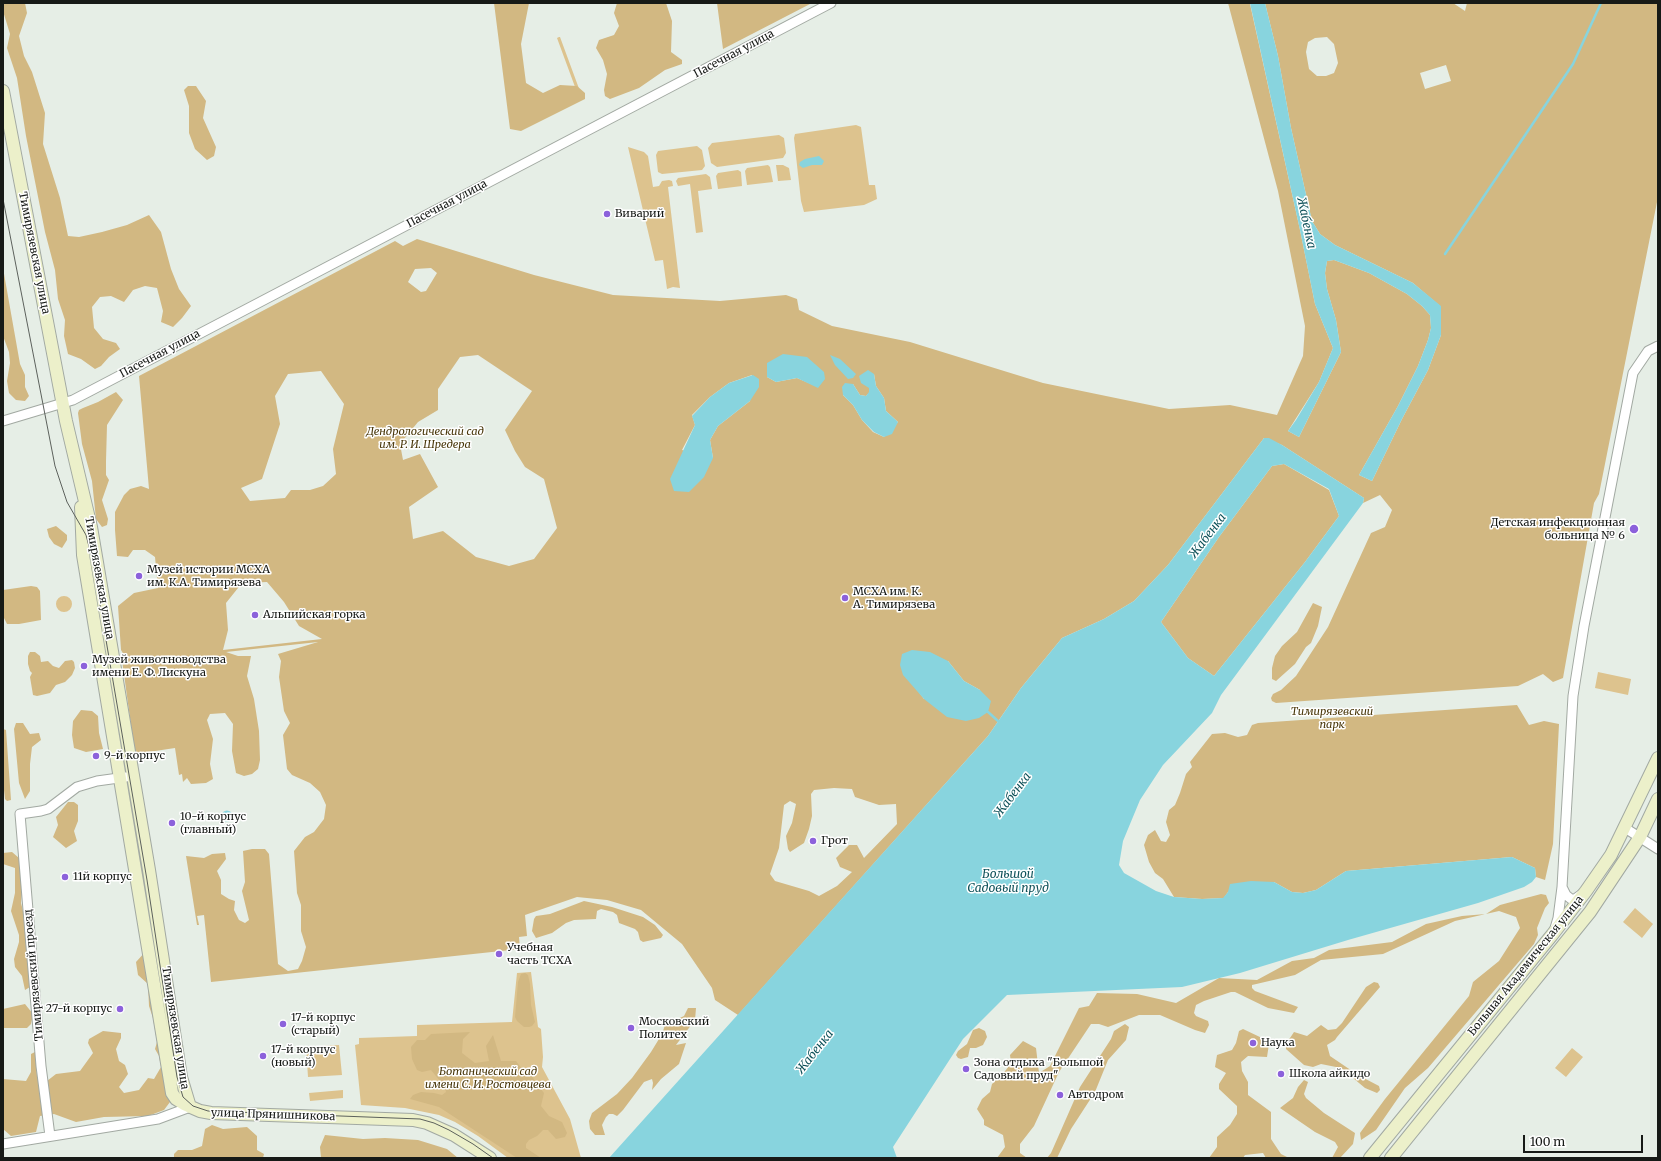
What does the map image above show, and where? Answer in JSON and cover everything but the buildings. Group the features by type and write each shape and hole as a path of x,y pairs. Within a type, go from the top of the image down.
{"main road":[{"name":"Тимирязевская улица","path":"3,91 63,403 80,486 92,533 133,775 181,1077 190,1107"},
{"name":"Тимирязевская улица","path":"80,486 83,555 172,1093 176,1099 190,1107"},
{"name":"Большая Академическая улица","path":"1370,1158 1552,935 1586,891 1611,855 1658,758"},
{"name":"Большая Академическая улица","path":"1390,1158 1590,912 1640,837 1658,799"},
{"name":"улица Прянишникова","path":"190,1107 211,1113 413,1120 435,1126 472,1146 490,1158"}],"street":[{"name":"Пасечная улица","path":"3,420 73,400 831,3"},
{"path":"1552,935 1558,918 1562,887 1573,696 1584,626 1633,372 1648,351 1658,346"},
{"path":"120,778 133,775"},
{"name":"Тимирязевский проезд","path":"50,1136 41,1066 20,814 48,809 77,787 97,781 120,778"},
{"path":"1625,828 1658,849"},
{"path":"1562,887 1566,895 1571,899 1575,899 1586,891"},
{"path":"3,1144 158,1119 190,1107"}],"green space":[{"path":"3,3 25,3 27,13 19,36 24,56 32,72 45,113 43,144 60,198 68,236 79,237 102,232 127,225 149,215 161,232 171,269 179,289 191,306 173,327 161,322 163,311 157,288 145,286 133,290 124,302 111,296 100,297 92,307 94,328 103,339 116,343 120,349 109,357 101,366 95,369 81,359 68,354 64,336 65,320 58,299 55,270 45,232 26,136 17,78 7,48 10,34 3,11"},
{"path":"494,3 529,3 521,44 526,83 543,93 560,85 577,86 585,93 585,99 521,131 510,129"},
{"path":"617,3 666,3 672,21 671,52 682,60 682,64 665,70 639,88 610,99 605,96 604,90 607,74 603,60 596,48 599,40 614,35 619,26 614,13"},
{"path":"717,3 812,3 723,49"},
{"path":"1228,3 1250,4 1315,304 1333,348 1319,382 1288,431 1299,437 1341,352 1336,320 1327,289 1325,273 1327,261 1334,260 1369,273 1407,294 1422,306 1430,315 1431,328 1418,366 1398,406 1359,475 1372,481 1428,370 1441,335 1441,307 1413,283 1335,245 1320,234 1312,221 1291,128 1278,56 1265,3 1453,3 1465,11 1467,3 1658,3 1658,197 1599,494 1594,503 1563,678 1553,682 1543,674 1518,686 1276,703 1272,701 1271,698 1273,694 1281,690 1296,676 1328,627 1371,533 1385,527 1392,510 1380,495 1363,503 1364,498 1282,445 1264,438 1168,565 1134,601 1104,619 1062,638 1021,688 988,736 738,1015 715,1000 712,988 682,944 641,910 607,900 577,897 525,915 527,936 519,937 520,949 211,982 204,915 197,916 199,925 197,925 186,856 204,858 212,854 225,853 226,859 217,871 221,880 221,894 235,901 234,910 239,920 245,923 249,920 242,891 245,882 243,851 265,849 269,854 278,964 288,971 298,969 302,961 306,947 301,931 301,905 297,893 294,851 305,837 314,832 324,819 326,805 320,792 310,783 292,775 287,769 283,735 290,723 284,711 279,677 281,661 278,654 318,642 226,652 238,656 251,656 247,676 254,699 259,731 260,760 258,769 252,774 244,776 236,773 232,751 233,724 225,713 210,714 207,720 213,739 210,764 213,779 206,783 191,784 187,778 183,782 182,774 179,775 175,748 135,754 122,660 127,660 121,650 118,606 134,593 158,588 155,557 145,550 133,550 128,557 117,556 115,512 124,495 130,489 141,486 149,489 139,376 395,241 403,246 417,239 534,275 613,295 720,301 786,295 797,299 799,310 832,326 910,342 1043,383 1169,409 1230,405 1277,415 1303,356 1305,326 1278,191","holes":["1327,37 1334,44 1338,63 1334,73 1326,76 1317,76 1309,69 1306,52 1308,42 1315,38","1446,65 1451,81 1425,89 1420,73","431,268 437,273 426,291 421,292 408,282 415,269","478,355 532,391 505,430 525,467 544,479 557,528 534,559 509,566 476,557 443,531 413,539 409,507 438,487 420,454 403,460 400,444 418,422 438,410 438,389 460,357","321,371 344,404 333,449 336,474 323,486 310,490 291,490 285,498 250,501 241,488 262,479 280,424 275,396 288,374","824,372 818,387 797,378 776,382 767,377","874,374 876,386 884,398 886,411 898,422 884,437 873,432 862,420 853,405 843,395 853,384 860,395 866,396 870,392 869,388","752,375 750,401 718,426 710,440 713,458 682,450 695,425 692,415 710,397 729,383","267,582 284,602 299,626 322,639 223,650 228,630 226,603 242,583","948,661 964,681 980,690 924,699 916,688","834,788 852,789 855,797 879,805 896,804 897,824 864,858 857,845 849,845 836,858 840,867 852,872 837,886 819,896 809,891 775,881 770,874 779,848 784,805 790,801 796,804 792,823 786,836 788,849 790,852 804,843 812,816 811,794 814,790"]},
{"path":"559,37 581,94 578,95 557,38"},
{"path":"188,86 196,86 206,101 203,118 216,147 214,156 207,160 195,149 189,133 189,106 184,90"},
{"path":"856,125 861,127 869,185 875,185 877,199 864,205 804,212 801,201 794,138 795,134"},
{"path":"779,135 784,138 786,153 783,158 717,167 711,163 708,148 712,143"},
{"path":"697,146 702,150 705,166 702,170 662,174 658,172 656,155 658,151"},
{"path":"628,147 644,152 648,156 653,187 659,186 662,181 672,181 673,186 668,187 680,288 673,287 667,289 663,260 655,261"},
{"path":"768,165 770,167 773,182 747,185 745,171 747,168"},
{"path":"776,165 783,165 789,168 791,180 778,181"},
{"path":"738,170 741,172 742,186 718,189 716,176 718,173"},
{"path":"706,174 710,177 712,189 698,191 703,232 696,233 690,184 678,186 676,181 678,178"},
{"path":"3,268 20,364 25,375 25,387 29,396 25,401 16,400 9,393 7,381 10,363 9,352 3,336"},
{"path":"116,392 123,400 107,425 106,475 109,480 102,500 108,519 107,525 102,527 96,519 92,481 82,444 78,413 79,410"},
{"path":"1284,464 1329,490 1339,516 1305,562 1214,676 1188,658 1161,622 1219,537 1272,466"},
{"path":"56,526 67,535 67,540 62,548 54,544 49,537 47,529"},
{"path":"31,586 37,587 40,591 41,620 19,624 7,624 3,616 3,590"},
{"path":"64,596 70,598 72,604 70,610 64,612 58,610 56,604 58,598"},
{"path":"1313,603 1322,607 1318,626 1311,643 1306,647 1295,664 1276,681 1272,679 1272,668 1275,656 1282,646 1297,632"},
{"path":"30,652 35,652 40,656 41,662 48,661 53,666 59,668 65,661 72,660 75,668 72,675 65,682 56,685 50,693 37,696 33,695 30,677 32,673 28,664 28,656"},
{"path":"1598,672 1631,679 1628,695 1595,688"},
{"name":"Тимирязевский парк","path":"1517,705 1529,725 1544,721 1559,724 1553,844 1545,880 1536,877 1535,868 1512,857 1346,871 1316,890 1303,893 1292,892 1274,882 1228,892 1224,898 1202,899 1174,897 1163,879 1155,873 1149,862 1144,845 1148,835 1155,830 1161,841 1166,842 1170,835 1166,822 1169,810 1175,805 1186,774 1192,767 1190,762 1212,734 1225,733 1238,737 1247,735 1252,725 1258,723"},
{"path":"81,710 92,711 98,716 99,733 103,749 86,752 74,748 72,735 73,721"},
{"path":"16,723 23,723 30,734 39,733 41,740 32,747 30,764 30,791 25,799 19,783 14,729"},
{"path":"3,729 6,730 11,800 7,801 5,799 3,781"},
{"path":"68,802 74,802 78,805 78,821 74,831 77,841 66,848 53,837 58,825 56,817"},
{"path":"12,852 19,858 23,877 21,903 26,923 30,987 25,990 22,976 15,967 14,959 19,942 19,935 11,911 15,893 15,868 3,864 3,853"},
{"path":"1541,894 1546,895 1549,903 1545,908 1537,928 1538,935 1534,944 1428,1068 1405,1088 1376,1130 1361,1140 1360,1133 1385,1099 1469,996 1473,982 1499,961 1520,928 1516,917 1499,911 1486,914 1500,905"},
{"path":"584,901 612,907 643,917 655,925 663,935 661,938 643,942 640,940 638,932 635,929 619,923 617,915 613,912 601,909 597,911 596,919 574,920 566,923 552,933 536,938 532,931 536,916 550,914"},
{"path":"1635,908 1653,924 1642,938 1623,922"},
{"path":"1486,914 1455,921 1383,954 1321,960 1295,975 1252,985 1252,988 1255,991 1298,1007 1294,1013 1268,1008 1235,992 1231,992 1196,1005 1194,1013 1196,1016 1208,1021 1209,1025 1205,1033 1160,1015 1139,1015 1108,1027 1099,1024 1091,1024 1059,1072 1034,1126 1020,1144 1020,1153 1027,1158 997,1158 1005,1147 1003,1135 984,1125 984,1120 977,1109 982,1099 990,1092 992,1084 1011,1063 1010,1055 1023,1041 1036,1048 1039,1073 1050,1066 1079,1008 1089,1006 1097,993 1137,994 1176,1003 1219,978 1257,980 1292,961 1314,958 1329,950 1392,942 1426,924 1462,916"},
{"path":"146,951 170,1090 170,1102 164,1110 148,1116 104,1117 76,1122 54,1114 40,1116 36,1132 11,1136 3,1129 3,1079 26,1081 31,1072 31,1054 35,1052 37,1076 47,1081 56,1074 80,1071 93,1053 88,1043 89,1039 103,1031 121,1033 121,1038 116,1049 119,1061 125,1065 128,1074 119,1087 124,1093 139,1090 148,1078 154,1079 161,1067 159,1056 155,1049 157,1042 153,1018 149,1006 148,984 138,975 136,962"},
{"name":"Ботанический сад имени С. И. Ростовцева","path":"531,972 538,1027 541,1029 543,1057 542,1067 570,1119 581,1158 508,1158 478,1136 455,1122 439,1115 405,1108 361,1105 355,1045 359,1044 359,1038 417,1036 417,1025 512,1022 517,973"},
{"path":"525,973 528,975 530,984 531,1005 535,1022 529,1027 524,1027 515,1017 518,982 521,974"},
{"path":"1374,982 1378,983 1380,987 1335,1040 1327,1045 1330,1056 1358,1075 1379,1086 1380,1090 1377,1093 1365,1088 1341,1068 1321,1064 1313,1067 1304,1065 1286,1049 1286,1044 1294,1032 1307,1036 1321,1025 1328,1030 1336,1029 1342,1023 1366,987"},
{"path":"25,1004 33,1014 31,1024 27,1028 3,1028 3,1009"},
{"path":"688,1008 696,1008 695,1020 676,1045 686,1043 679,1064 661,1079 652,1090 652,1079 644,1082 617,1116 609,1114 606,1117 602,1125 605,1135 595,1135 590,1129 589,1121 592,1113 617,1094 632,1078 651,1052 662,1034 665,1025 684,1016"},
{"path":"1125,1024 1129,1027 1126,1040 1108,1060 1095,1092 1071,1129 1057,1158 1047,1158 1051,1153 1080,1087 1111,1039 1114,1031"},
{"path":"979,1028 985,1031 987,1037 983,1045 976,1048 970,1048 968,1057 961,1059 958,1058 956,1055 958,1051 967,1044 973,1030"},
{"path":"1243,1029 1262,1038 1269,1044 1267,1057 1248,1056 1241,1062 1242,1071 1248,1082 1248,1095 1271,1112 1271,1139 1281,1154 1289,1158 1266,1158 1263,1153 1245,1155 1243,1158 1209,1158 1217,1147 1217,1137 1230,1125 1237,1114 1237,1106 1219,1089 1219,1084 1226,1073 1215,1067 1217,1055 1232,1050 1236,1043 1239,1031"},
{"path":"470,1032 463,1039 462,1053 475,1063 489,1061 486,1046 493,1035 501,1061 516,1061 522,1069 532,1076 544,1093 541,1106 549,1116 562,1122 567,1133 565,1137 556,1139 548,1130 543,1130 526,1144 526,1148 541,1158 517,1158 439,1107 410,1099 413,1095 421,1092 442,1095 446,1092 445,1088 431,1070 422,1072 417,1070 412,1059 411,1047 417,1040 425,1040 431,1034"},
{"path":"339,1045 342,1075 308,1077 306,1047"},
{"path":"1572,1048 1583,1057 1566,1077 1555,1068"},
{"path":"1304,1080 1308,1082 1304,1094 1306,1098 1324,1113 1355,1133 1353,1144 1340,1158 1332,1158 1338,1147 1335,1142 1315,1132 1280,1108 1293,1098 1298,1087"},
{"path":"343,1090 343,1098 310,1101 309,1093"},
{"path":"212,1125 223,1129 247,1127 257,1136 257,1150 264,1154 263,1158 174,1158 174,1154 178,1150 192,1150 202,1146 205,1129"},
{"path":"325,1135 363,1139 385,1138 418,1140 447,1149 458,1158 321,1158 320,1147"}],"water":[{"name":"Жабенка","path":"1250,3 1265,3 1278,56 1291,128 1312,221 1320,234 1335,245 1413,283 1441,306 1441,335 1428,370 1372,481 1359,475 1398,406 1418,366 1431,328 1430,315 1422,306 1407,294 1369,273 1334,260 1327,261 1325,273 1327,289 1336,320 1341,352 1299,437 1288,431 1319,382 1333,348 1315,304"},
{"path":"819,156 824,161 822,165 812,165 803,168 799,165 800,162 805,159"},
{"path":"783,354 807,357 824,372 825,379 818,388 797,378 776,382 767,377 767,363"},
{"path":"830,355 840,359 856,374 853,378 848,379 835,365"},
{"path":"868,370 874,374 876,386 884,398 886,411 898,422 892,434 884,437 874,432 862,420 853,405 843,395 842,387 845,383 853,384 860,395 866,396 869,392 869,388 861,383 859,376"},
{"path":"753,375 759,379 759,387 750,401 718,426 710,440 713,458 704,477 689,492 674,491 670,479 695,425 692,416 710,397 729,383"},
{"name":"Большой Садовый пруд","path":"1264,438 1269,438 1282,445 1364,498 1363,503 1221,695 1212,713 1163,765 1140,800 1123,841 1119,865 1124,873 1156,891 1174,897 1202,899 1223,898 1228,892 1230,884 1251,881 1274,882 1292,892 1303,893 1316,890 1346,871 1512,857 1535,868 1536,877 1532,882 1524,887 1478,903 1240,973 1182,987 1007,995 963,1039 893,1147 897,1158 609,1158 988,736 1021,688 1062,638 1104,619 1134,601 1168,565","holes":["1284,464 1329,489 1339,516 1305,562 1214,676 1188,658 1161,622 1219,537 1272,466"]},
{"path":"912,650 930,652 948,661 964,681 980,690 991,701 988,712 979,718 966,721 947,717 924,699 903,675 900,665 902,654"},
{"path":"227,810 231,812 233,816 231,820 227,822 223,820 221,816 223,812"}],"waterway":[{"path":"1445,254 1573,64 1601,3"},
{"path":"988,712 998,721"}],"tram line":[{"path":"3,199 55,466 67,502 86,535 92,558 147,880 177,1077 183,1097 193,1106 208,1111 420,1119 434,1123 449,1130 493,1158"}],"place":[{"name":"Виварий","path":"607,214"},
{"name":"Детская инфекционная больница № 6","path":"1634,529"},
{"name":"Музей истории МСХА им. К.А. Тимирязева","path":"139,576"},
{"name":"МСХА им. К. А. Тимирязева","path":"845,598"},
{"name":"Альпийская горка","path":"255,615"},
{"name":"Музей животноводства имени Е. Ф. Лискуна","path":"84,666"},
{"name":"9-й корпус","path":"96,756"},
{"name":"10-й корпус (главный)","path":"172,823"},
{"name":"Грот","path":"813,841"},
{"name":"11й корпус","path":"65,877"},
{"name":"Учебная часть ТСХА","path":"499,954"},
{"name":"27-й корпус","path":"120,1009"},
{"name":"17-й корпус (старый)","path":"283,1024"},
{"name":"Московский Политех","path":"631,1028"},
{"name":"Наука","path":"1253,1043"},
{"name":"17-й корпус (новый)","path":"263,1056"},
{"name":"Зона отдыха \"Большой Садовый пруд\"","path":"966,1069"},
{"name":"Школа айкидо","path":"1281,1074"},
{"name":"Автодром","path":"1060,1095"}],"park label":[{"name":"Дендрологический сад им. Р. И. Шредера","path":"425,438"}]}
